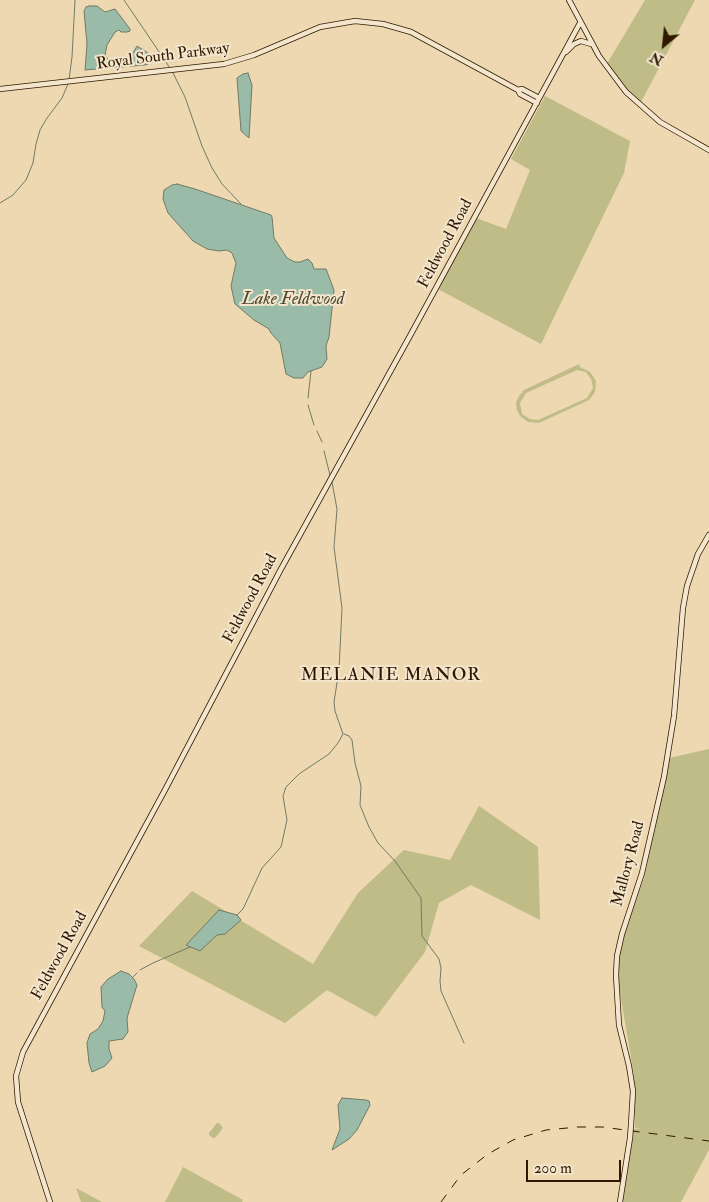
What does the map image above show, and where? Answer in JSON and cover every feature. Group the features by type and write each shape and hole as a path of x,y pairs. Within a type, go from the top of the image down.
{"street":[{"path":"569,0 592,45 611,75 636,102 674,131 709,150"},
{"name":"Royal South Parkway","path":"0,89 224,64 254,55 320,27 355,21 383,24 411,32 518,90 520,94 538,101"},
{"name":"Feldwood Road","path":"50,1202 18,1102 16,1076 23,1052 277,578 412,334 580,23"},
{"path":"563,55 574,44 581,41 592,45"},
{"name":"Mallory Road","path":"620,1202 632,1125 633,1091 620,1025 616,978 617,956 622,934 642,873 664,777 674,716 683,608 687,586 698,554 709,535"}],"shaded area":[{"path":"645,0 695,0 640,104 617,85 605,67"},
{"path":"545,96 630,141 624,173 541,344 436,288 476,218 506,229 530,170 511,159"},
{"path":"579,364 580,367 590,372 596,381 595,392 589,400 539,423 528,422 520,416 517,410 516,402 524,390","holes":["577,370 586,372 591,379 593,388 587,398 538,420 530,419 522,414 520,403 526,393"]},
{"path":"709,749 709,1150 681,1202 620,1202 630,1129 641,1129 635,1128 634,1075 618,981 619,960 624,935 645,875 669,758"},
{"path":"479,806 538,847 540,920 471,885 439,903 425,952 376,1017 327,990 285,1023 139,946 192,891 313,964 358,893 404,850 450,860"},
{"path":"217,1123 223,1128 213,1138 209,1133"},
{"path":"183,1167 243,1200 242,1202 165,1202"},
{"path":"76,1188 102,1202 81,1202"}],"water":[{"path":"89,6 97,6 105,12 115,9 130,29 127,32 119,30 115,32 107,45 105,55 109,61 116,63 122,61 133,53 137,46 148,53 153,62 145,65 85,70 87,44 84,11"},
{"path":"248,73 252,85 249,138 241,131 237,78"},
{"name":"Lake Feldwood","path":"177,184 271,215 274,238 287,258 295,262 308,259 314,269 326,269 334,290 329,337 326,346 327,359 322,367 308,372 303,378 294,378 286,374 280,343 269,329 254,320 235,304 231,286 236,263 232,253 227,250 207,249 193,241 168,213 163,199 164,190"},
{"path":"219,910 237,915 241,920 225,934 217,935 200,951 186,945"},
{"path":"121,971 129,974 137,985 127,1018 128,1032 123,1039 109,1041 112,1058 105,1066 92,1072 87,1043 90,1034 98,1029 103,1021 105,1011 102,1007 101,987 108,979"},
{"path":"342,1098 366,1100 369,1101 370,1105 357,1130 349,1139 332,1150 340,1129 338,1105"}],"waterway":[{"path":"69,80 75,0"},
{"path":"124,0 170,68"},
{"path":"172,71 185,97 202,146 212,168 222,184 241,204"},
{"path":"0,203 13,195 26,180 33,163 40,130 62,98 68,84"},
{"path":"308,398 311,371"},
{"path":"308,405 314,425"},
{"path":"317,431 322,442"},
{"path":"324,451 330,475"},
{"path":"237,915 243,909 262,868 281,847 287,820 283,796 286,787 299,774 329,754 343,734 334,702 339,670 342,608 334,547 337,509 332,482"},
{"path":"344,734 352,740 361,786 360,805 369,827 378,843 395,861 421,898 422,936 439,959 441,991 464,1043"},
{"path":"140,970 190,947"},
{"path":"133,977 137,973"}],"railway":[{"path":"441,1202 461,1175 488,1154 513,1140 546,1130 602,1127 709,1141"}],"district":[{"name":"MELANIE MANOR","path":"391,676"}]}
